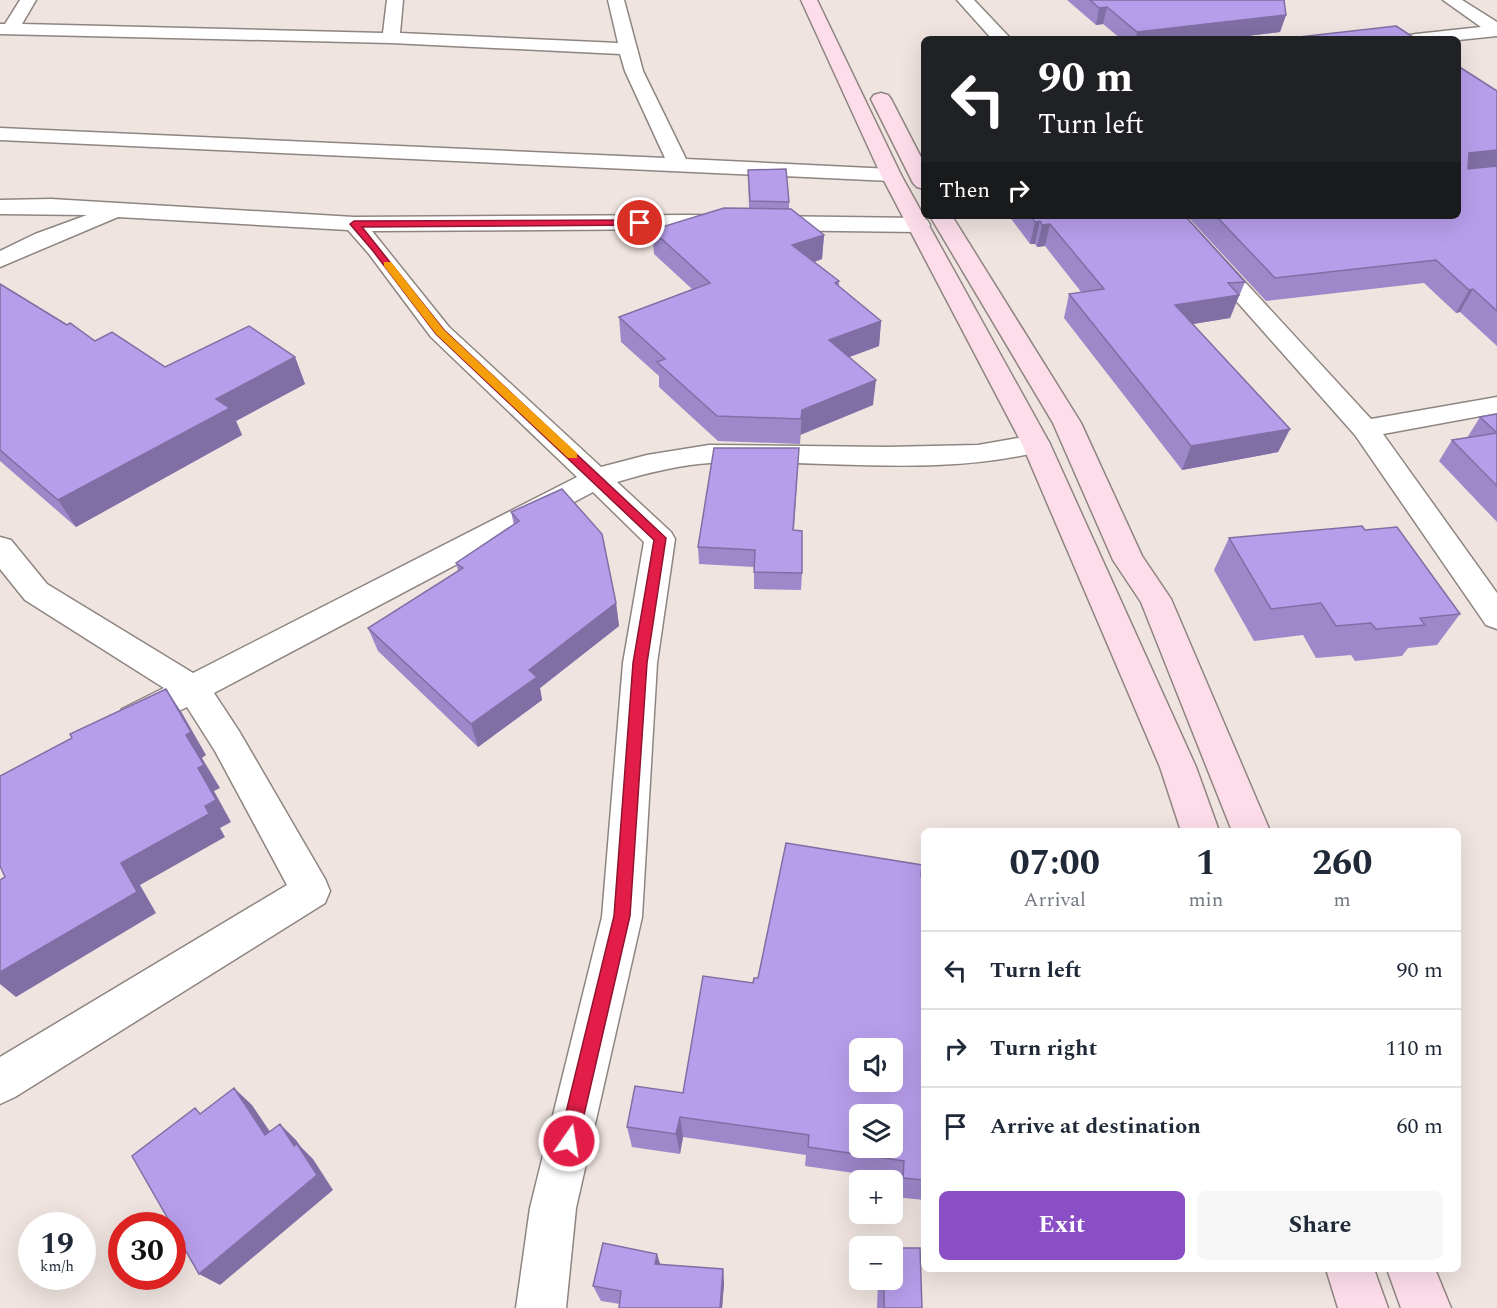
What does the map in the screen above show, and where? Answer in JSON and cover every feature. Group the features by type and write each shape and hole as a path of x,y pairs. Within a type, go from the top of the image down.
{"main road":[{"path":"809,0 891,175 921,210"},
{"path":"828,0 840,24"},
{"path":"874,84 899,138 921,178"},
{"path":"930,220 1036,444 1178,767 1199,828"},
{"path":"930,220 1067,423 1128,560 1155,600 1250,828"},
{"path":"1351,1272 1363,1308"},
{"path":"1412,1272 1426,1308"}],"street":[{"path":"5,29 28,0"},
{"path":"391,38 395,0"},
{"path":"616,0 634,71 678,165"},
{"path":"965,0 999,36"},
{"path":"1451,0 1497,30"},
{"path":"5,29 391,38 628,49"},
{"path":"1443,36 1497,30"},
{"path":"0,134 891,175"},
{"path":"0,207 51,206 354,224 930,220"},
{"path":"0,260 43,239 119,210"},
{"path":"1175,219 1365,429 1497,617"},
{"path":"354,224 377,249 440,332 660,538 640,663 622,916 553,1208 541,1308"},
{"path":"1365,429 1497,405"},
{"path":"114,729 597,478 647,464 709,454 887,456 978,454 1036,444"},
{"path":"0,548 36,592 193,689 227,741 311,891 0,1082"}],"building":[{"path":"1090,0 1284,0 1286,15 1137,32 1107,7 1099,8"},
{"path":"1396,26 1411,36 1308,36"},
{"path":"1461,68 1497,91 1497,150 1469,153 1468,169 1497,166 1497,311 1473,289 1469,290 1436,260 1275,278 1219,219 1461,219"},
{"path":"786,169 789,202 750,201 748,170"},
{"path":"724,208 791,209 824,235 792,245 839,281 835,283 881,321 829,340 876,380 802,410 801,419 717,416 657,362 665,359 619,317 710,283 652,230"},
{"path":"1033,219 1188,219 1245,282 1228,283 1239,295 1175,305 1290,429 1191,446 1069,294 1104,289 1050,224 1042,225 1040,221 1035,222"},
{"path":"0,284 67,325 70,323 95,341 112,332 165,367 249,326 295,357 216,399 230,408 58,500 0,450"},
{"path":"1497,414 1497,433 1480,417"},
{"path":"1497,433 1497,486 1452,440"},
{"path":"714,448 799,448 793,530 802,531 802,573 754,572 755,550 698,547"},
{"path":"562,489 602,534 616,603 529,670 537,677 471,724 368,628 463,568 456,563 519,521 511,512"},
{"path":"1362,526 1365,530 1397,527 1460,614 1420,618 1425,625 1376,629 1371,623 1336,626 1321,603 1271,609 1229,538"},
{"path":"166,689 191,732 186,735 204,765 198,768 216,800 205,806 209,814 121,863 137,892 0,972 0,880 5,877 0,866 0,776 72,738 70,734"},
{"path":"786,843 921,865 921,1180 903,1178 904,1161 883,1158 903,1158 903,1104 849,1104 849,1153 808,1147 809,1135 680,1117 676,1134 627,1127 635,1086 683,1093 703,976 753,983 754,978 758,978"},
{"path":"234,1088 265,1135 280,1124 294,1146 297,1144 317,1175 199,1274 186,1251 186,1212 164,1212 132,1156 195,1108 200,1114"},
{"path":"603,1243 657,1254 655,1264 723,1269 720,1308 619,1308 621,1291 593,1286"},
{"path":"903,1248 920,1248 922,1308 884,1308 884,1290 903,1290"}],"slow traffic":[{"path":"388,264 440,332 573,456"}],"route":[{"path":"569,1141 622,916 640,663 660,538 440,332 377,249 354,224 640,223"}]}
